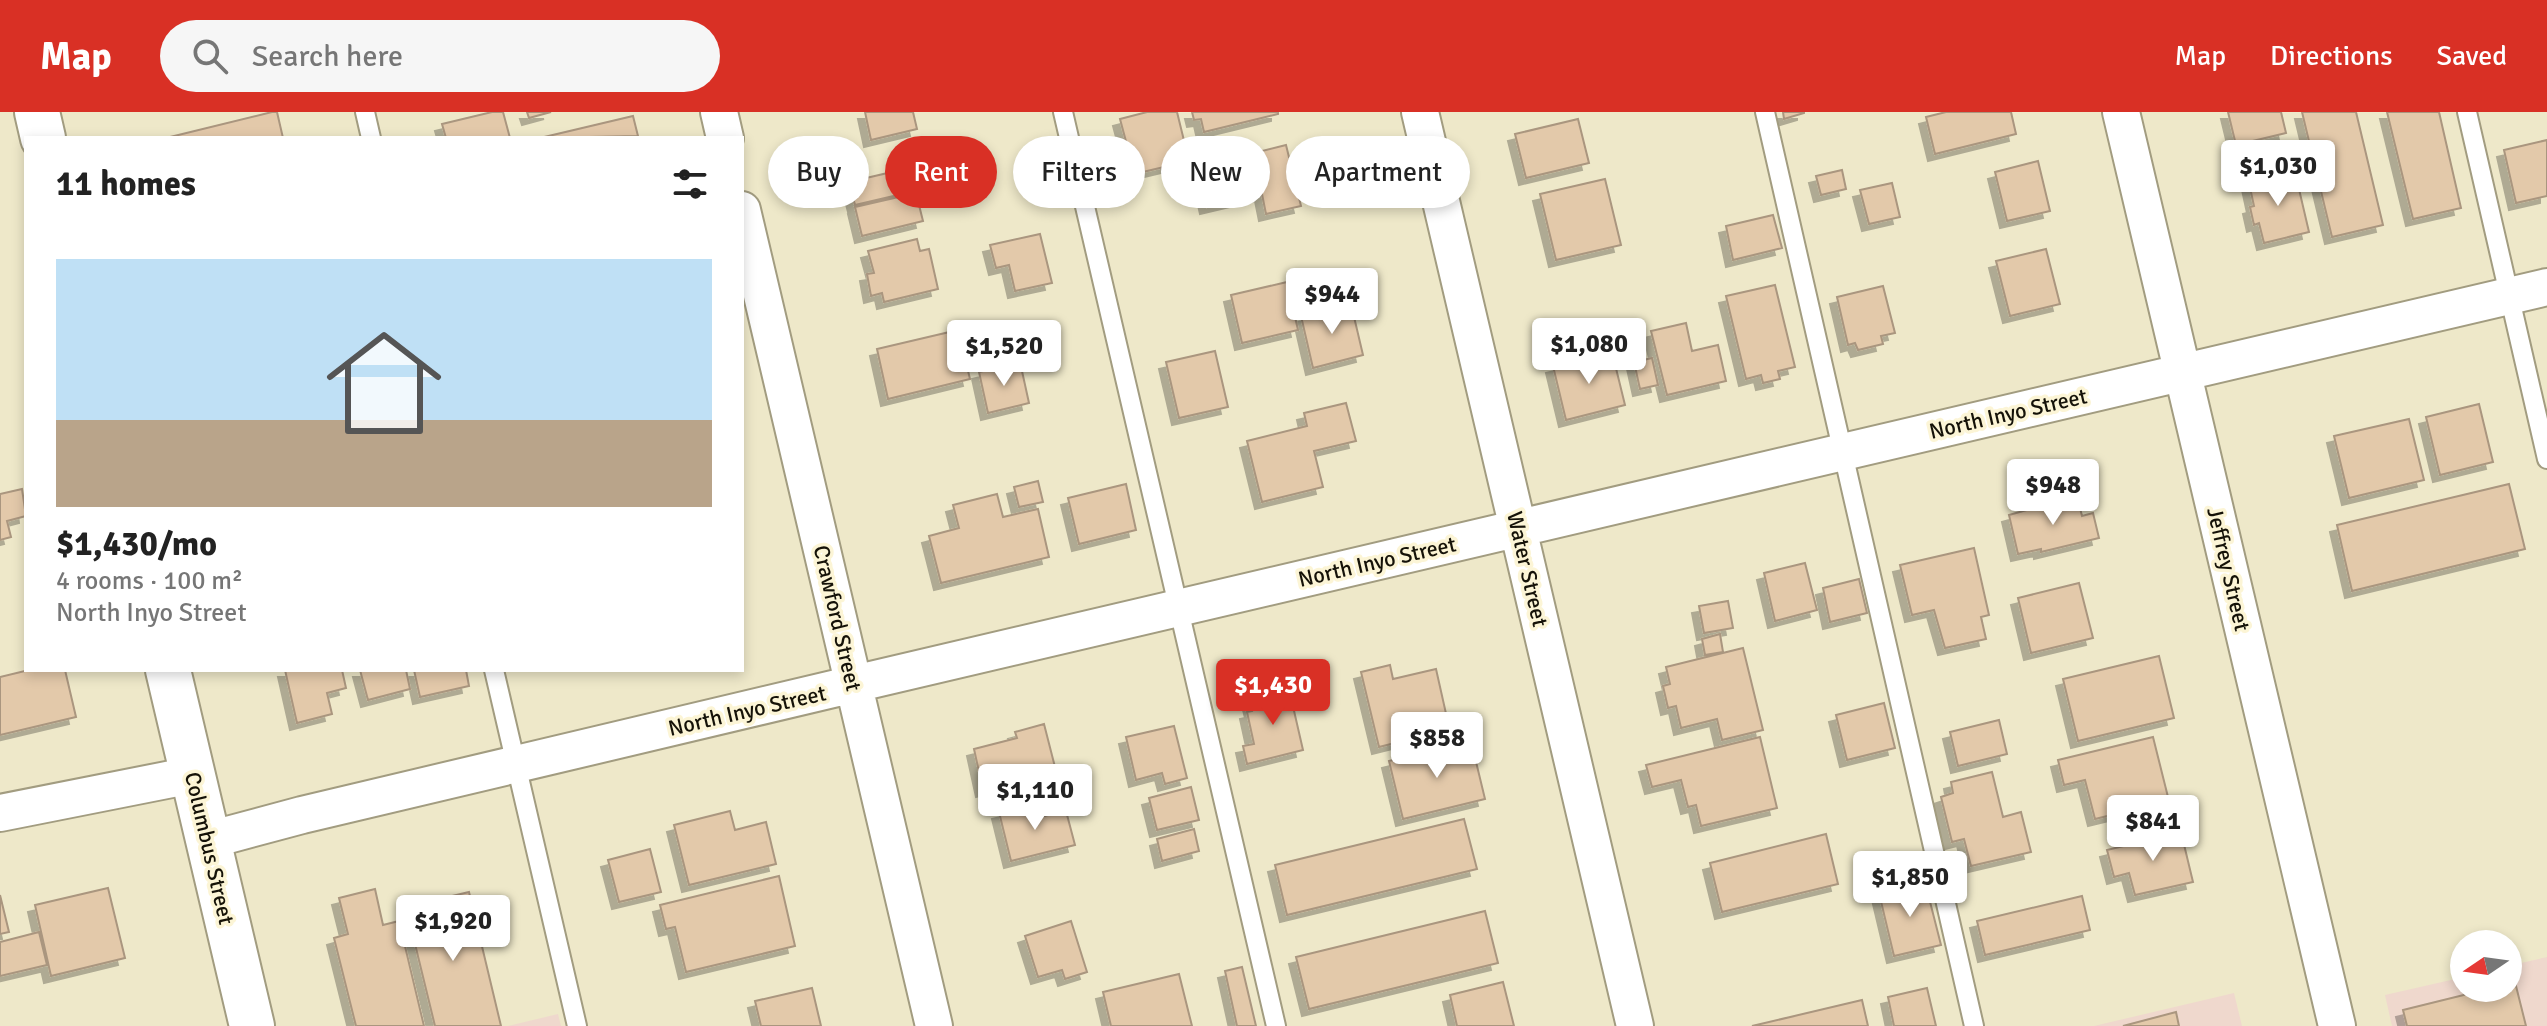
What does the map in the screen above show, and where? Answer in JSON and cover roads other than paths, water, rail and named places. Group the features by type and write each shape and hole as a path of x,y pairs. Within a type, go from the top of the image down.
{"main road":[{"path":"37,112 43,136"},
{"name":"Columbus Street","path":"168,672 252,1026"}],"street":[{"path":"719,112 725,136"},
{"name":"Water Street","path":"1420,112 1635,1026"},
{"name":"Jeffrey Street","path":"2121,112 2337,1026"},
{"name":"Crawford Street","path":"744,218 934,1026"},
{"name":"North Inyo Street","path":"209,840 854,684 2547,287"},
{"path":"0,813 192,775"}],"lane":[{"path":"365,112 371,136"},
{"path":"1063,112 1276,1026"},
{"path":"1765,112 1974,1026"},
{"path":"2467,112 2547,459"},
{"path":"494,672 577,1026"}]}
